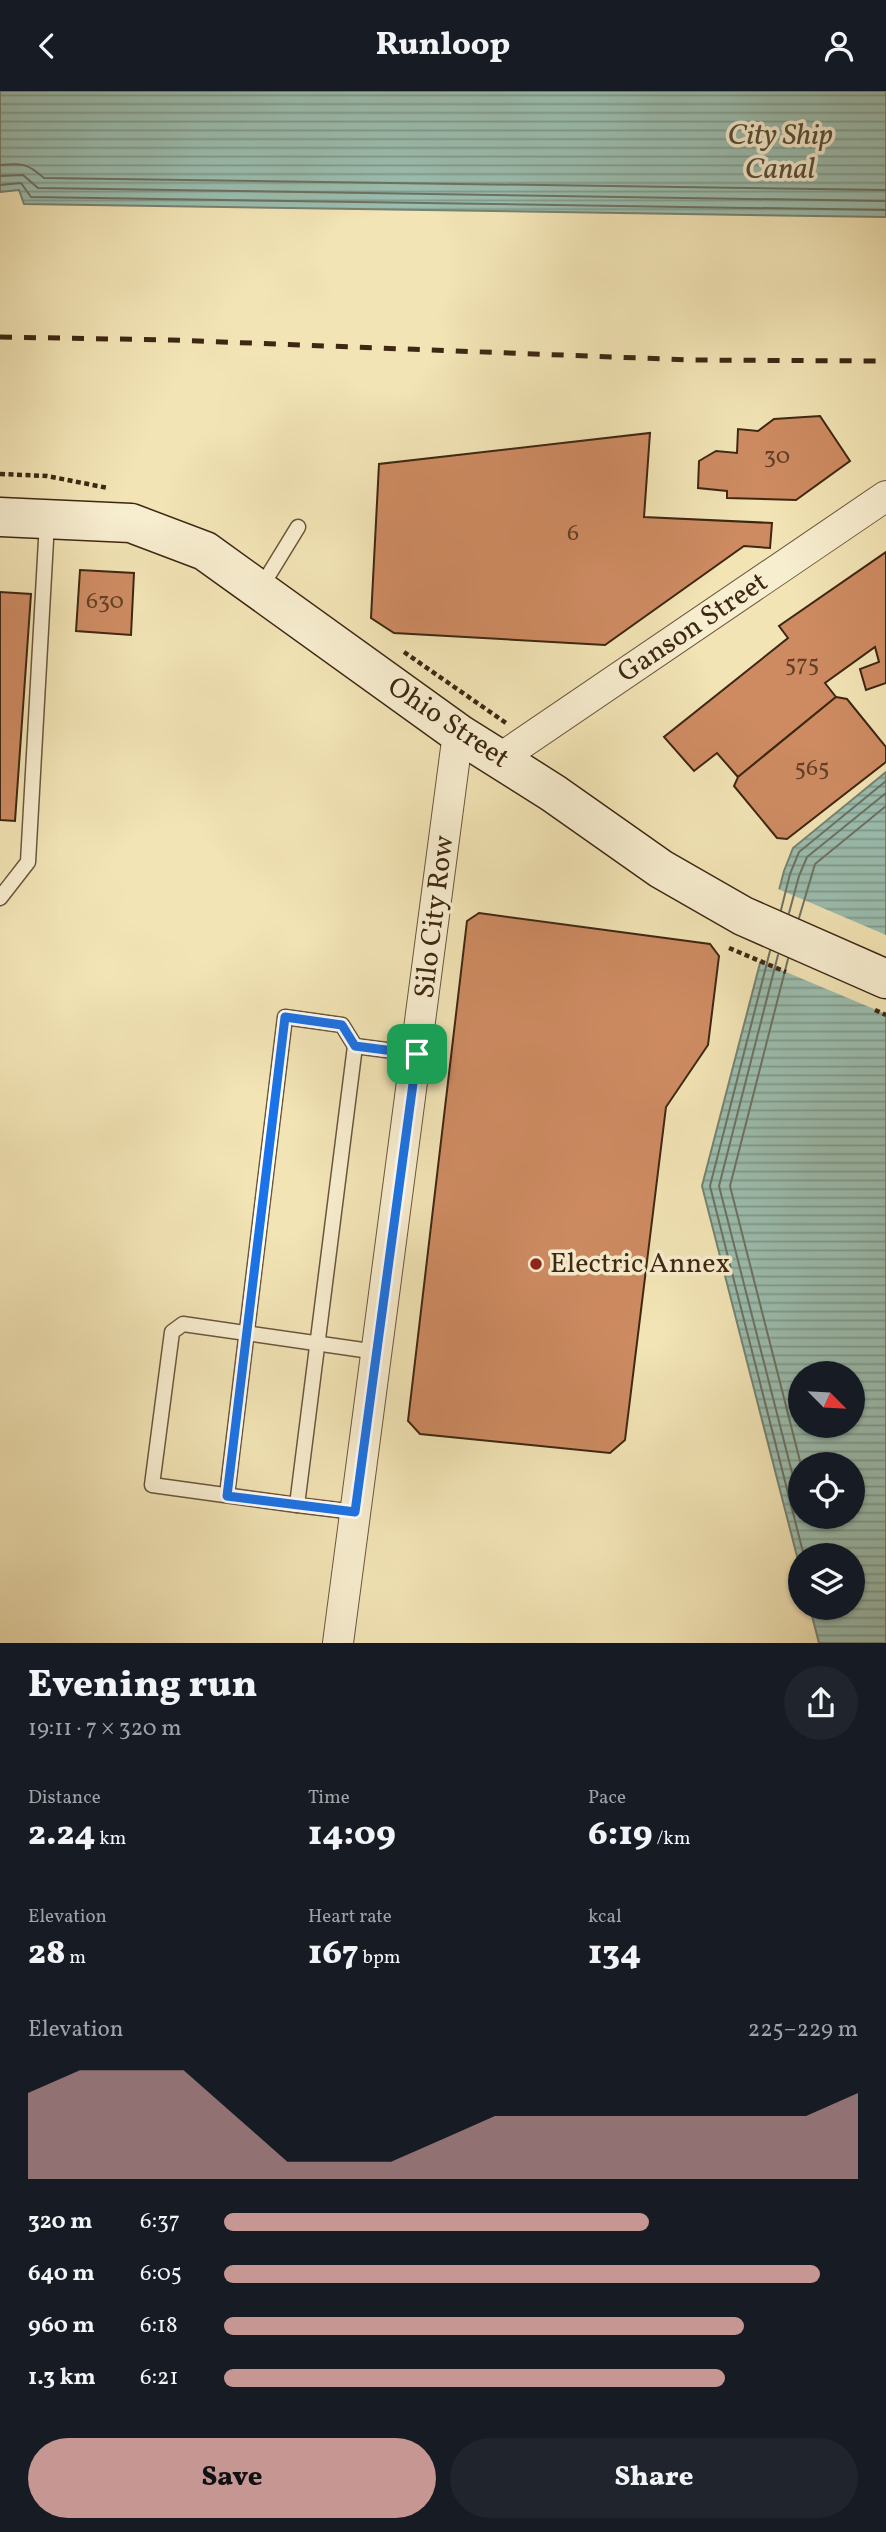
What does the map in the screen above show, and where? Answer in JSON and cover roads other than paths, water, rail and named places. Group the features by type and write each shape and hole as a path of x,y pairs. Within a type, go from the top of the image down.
{"street":[{"name":"Ganson Street","path":"504,742 886,496"},
{"name":"Ohio Street","path":"0,517 131,523 205,551 458,733 504,742 552,793 661,869 743,916 886,979"},
{"name":"Silo City Row","path":"338,1643 458,733"}],"lane":[{"path":"0,898 28,862 48,519"},
{"path":"259,590 298,527"},
{"path":"227,1496 285,1017 342,1025 355,1046 297,1505"},
{"path":"355,1046 417,1054"},
{"path":"355,1512 152,1485 172,1332 183,1324 377,1352"}],"water":[{"name":"City Ship Canal","path":"0,91 886,91 886,217 24,204 19,190 0,192"},
{"path":"886,772 886,1643 819,1643 813,1620 865,1620 865,1543 794,1543 790,1529 865,1529 865,1452 788,1452 788,1521 702,1186 784,871 793,848"}],"railway":[{"path":"0,337 171,340 691,360 886,361"}],"place":[{"name":"Electric Annex","path":"536,1264"}]}
